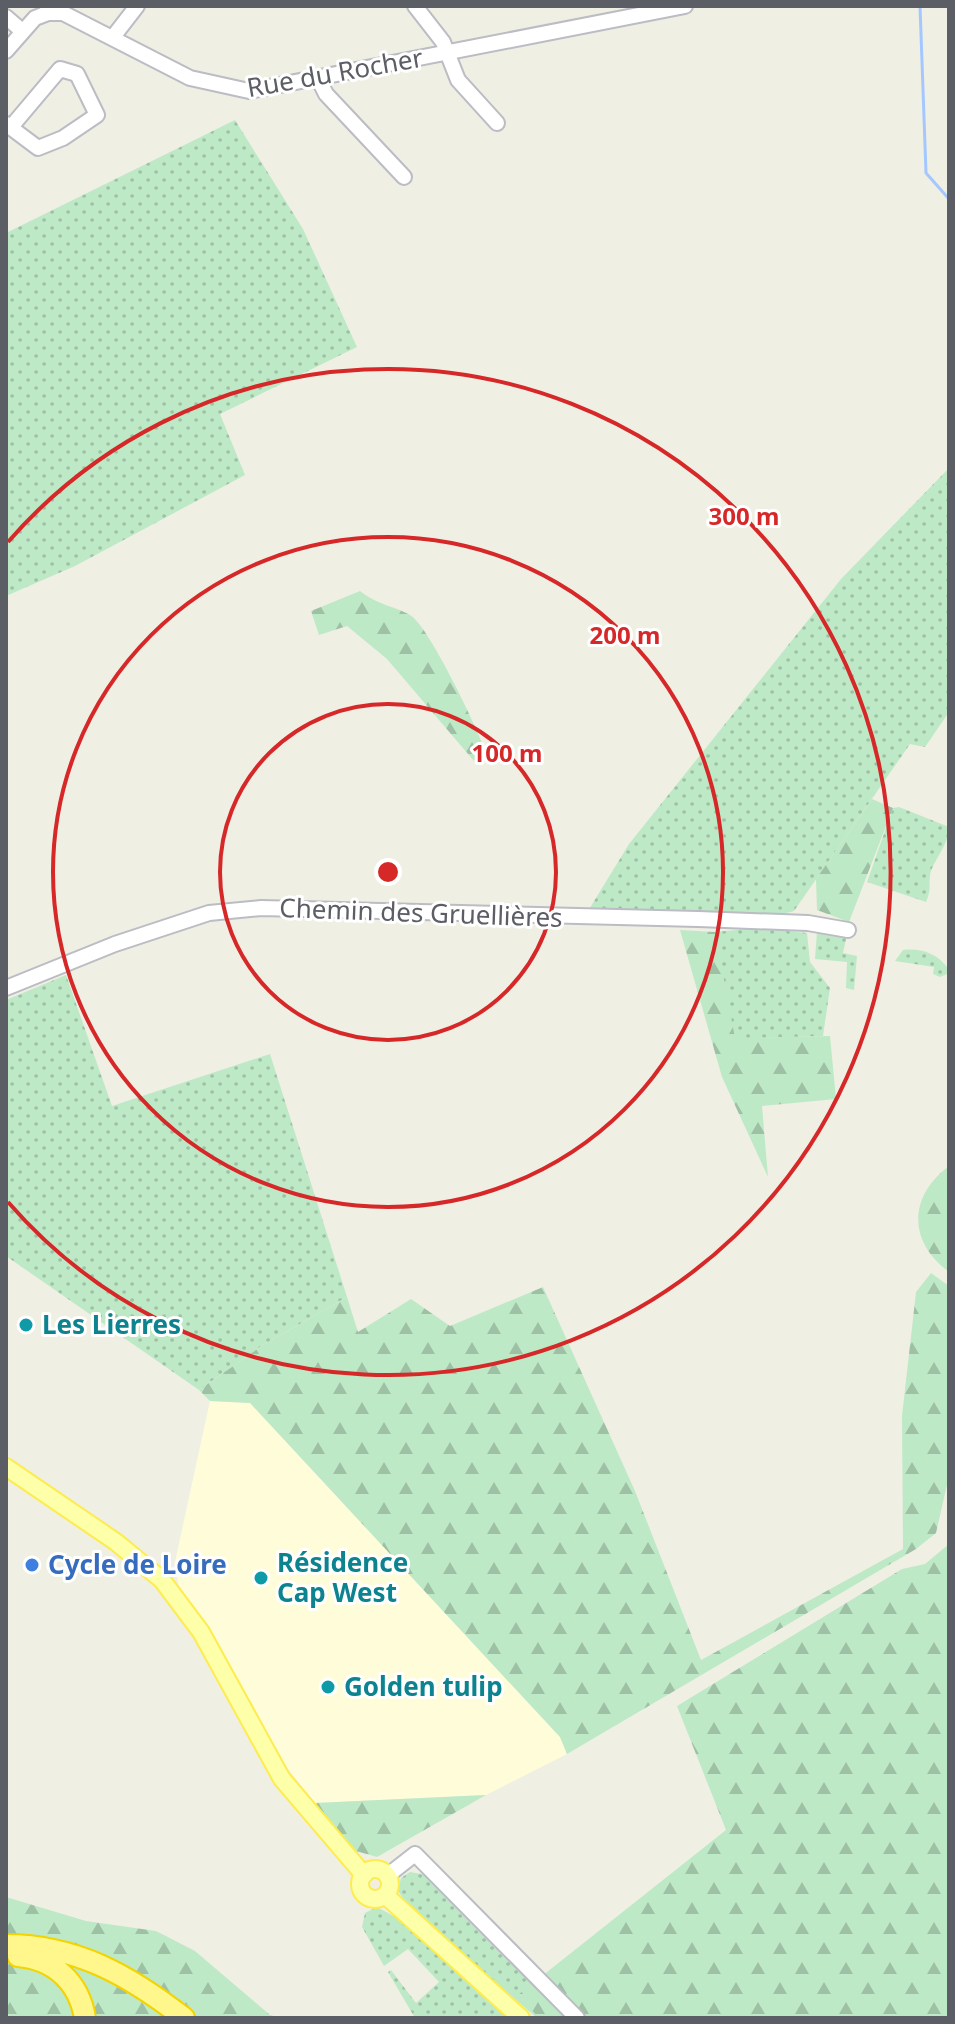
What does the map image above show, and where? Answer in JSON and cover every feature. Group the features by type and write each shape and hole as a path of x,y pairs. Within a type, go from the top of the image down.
{"highway":[{"path":"6,1933 71,1946 123,1968 130,1978"},
{"path":"6,1945 60,1950 130,1978 184,2018"},
{"path":"6,1955 35,1958 58,1969 80,1999 85,2018"}],"main road":[{"path":"6,1467 116,1542 162,1580 194,1621 282,1779 364,1875"},
{"path":"376,1870 387,1876 389,1886 385,1895 377,1899 364,1894 360,1887 364,1875 376,1870"},
{"path":"385,1895 521,2018"}],"street":[{"path":"113,37 137,6"},
{"path":"415,6 448,54 458,80 497,123"},
{"name":"Rue du Rocher","path":"47,9 63,13 113,37 190,78 233,90 263,90 685,6"},
{"path":"6,51 21,30 47,9"},
{"path":"6,17 21,30"},
{"path":"60,69 77,74 97,115 63,138 38,148 8,126 60,69"},
{"path":"319,80 326,94 404,177"},
{"name":"Chemin des Gruellières","path":"6,988 115,944 209,913 261,908 808,923 848,930"},
{"path":"387,1876 415,1854 577,2018"}],"shaded area":[{"path":"210,1401 250,1403 560,1737 567,1754 486,1795 315,1803 280,1759 215,1638 179,1589 175,1562"}],"green space":[{"path":"235,120 303,229 357,347 220,414 245,475 75,566 6,596 6,233"},
{"path":"949,468 949,712 925,747 910,744 794,911 768,918 588,911 629,844 841,579"},
{"path":"360,591 410,615 428,636 461,696 483,745 474,761 387,659 347,626 319,635 311,611"},
{"path":"872,799 893,808 849,922 817,910 816,879"},
{"path":"899,807 949,827 946,841 931,871 926,902 867,882 893,808"},
{"path":"756,928 807,933 810,962 830,988 823,1036 734,1039 715,932"},
{"path":"680,930 715,932 735,1038 830,1036 836,1099 762,1106 768,1177 722,1077"},
{"path":"817,932 847,935 843,953 857,956 854,990 846,988 847,962 815,959"},
{"path":"903,950 933,955 947,967 947,974 940,977 933,974 934,967 895,961"},
{"path":"66,975 112,1106 270,1054 347,1297 263,1345 199,1390 6,1256 6,1000"},
{"path":"949,1166 949,1272 926,1247 918,1219 926,1191"},
{"path":"931,1273 949,1286 949,1476 936,1533 916,1549 567,1754 560,1737 250,1403 210,1401 199,1390 263,1345 347,1297 358,1332 411,1299 450,1326 543,1287 635,1491 701,1660 903,1549 902,1416 916,1292"},
{"path":"949,1544 949,2018 539,2018 518,1995 726,1830 677,1706 902,1569 925,1564"},
{"path":"486,1795 377,1857 356,1851 315,1803"},
{"path":"410,1872 427,1875 570,2018 537,2018 411,1909 398,1891 401,1878"},
{"path":"6,1897 86,1921 156,1931 195,1951 270,2015 281,2018 6,2018"},
{"path":"377,1907 408,1924 511,2018 415,2018 388,1972 391,1970 416,2003 439,1982 408,1949 384,1966 362,1927 365,1913"}],"waterway":[{"path":"920,6 926,173 949,199"}],"place":[{"name":"Les Lierres","path":"26,1325"},
{"name":"Cycle de Loire","path":"32,1565"},
{"name":"Résidence Cap West","path":"261,1578"},
{"name":"Golden tulip","path":"328,1687"}]}
